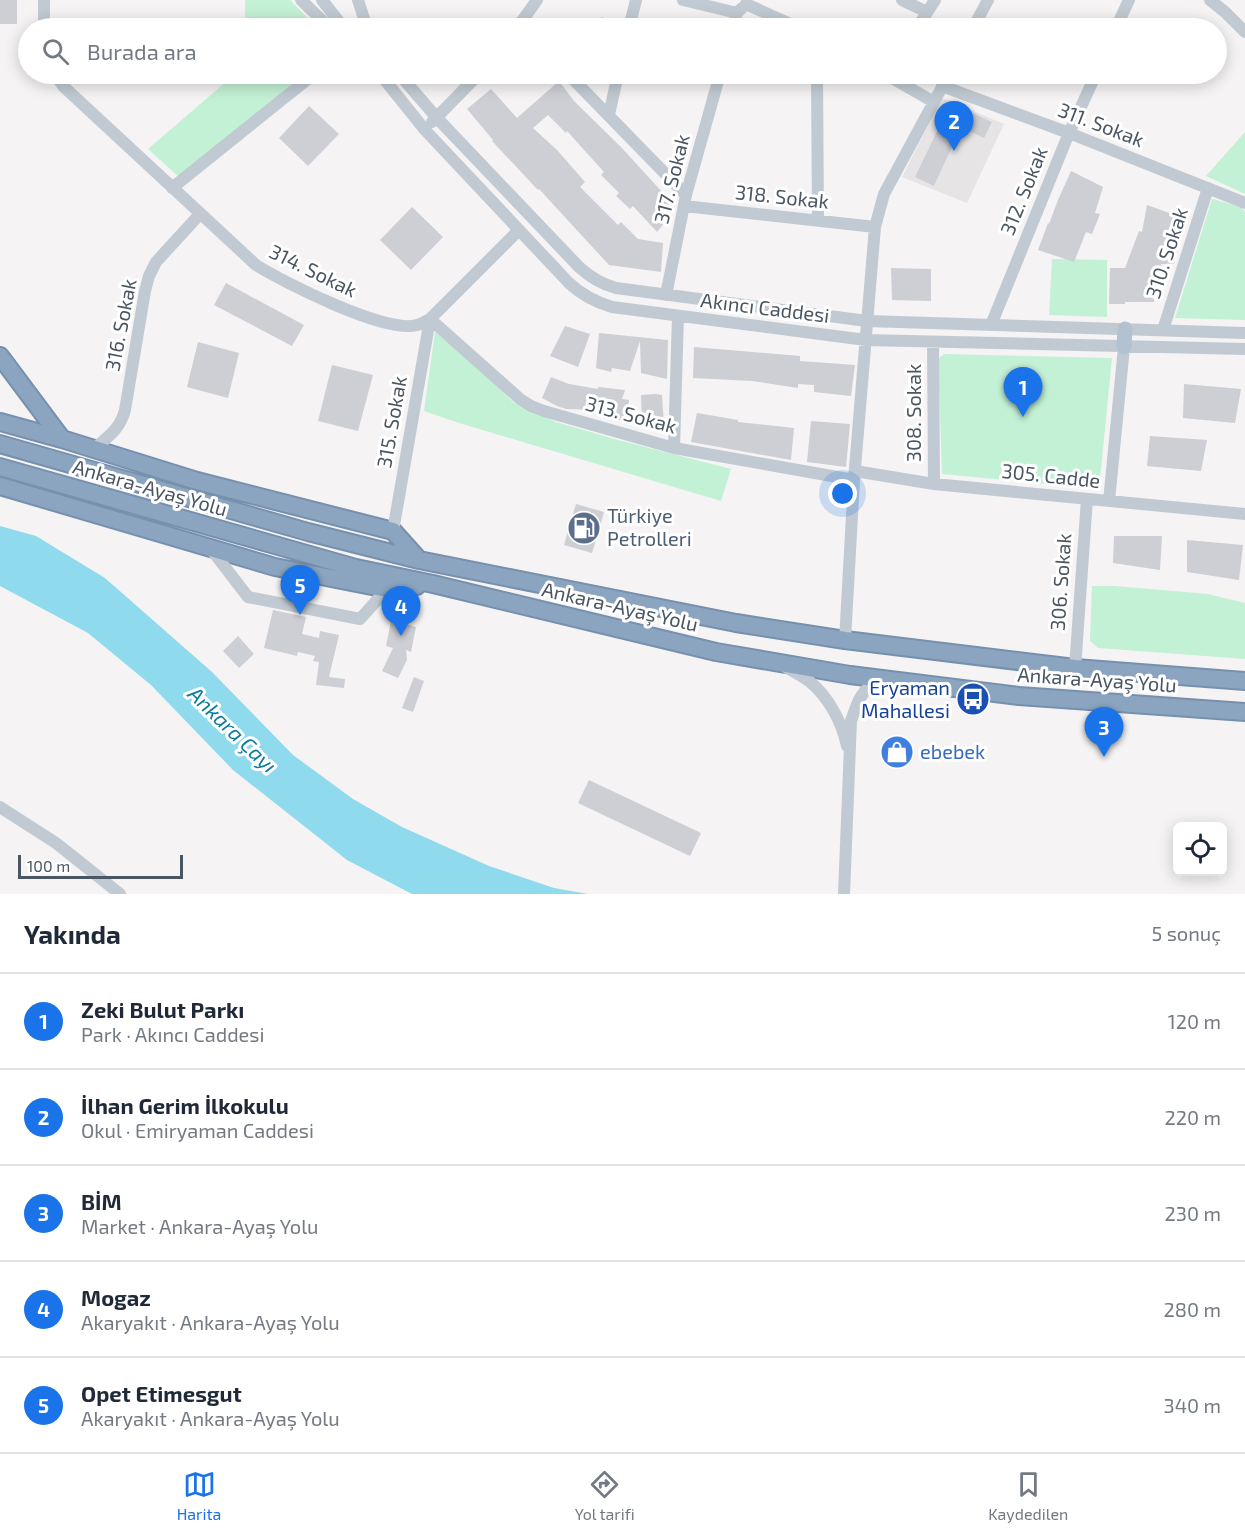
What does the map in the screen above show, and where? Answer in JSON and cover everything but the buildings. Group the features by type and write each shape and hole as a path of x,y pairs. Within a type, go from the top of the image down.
{"highway":[{"path":"0,356 62,439"},
{"path":"0,422 197,481 393,531 419,560"},
{"name":"Ankara-Ayaş Yolu","path":"0,444 308,532 419,560 736,623 845,640 1075,668 1245,681"},
{"name":"Ankara-Ayaş Yolu","path":"0,467 356,568 433,584 716,652 880,678 1026,697 1245,712"},
{"path":"0,486 275,567 387,589 433,584"}],"main road":[{"path":"1124,346 1125,329"}],"street":[{"path":"44,0 44,18"},
{"path":"301,0 320,18"},
{"path":"322,0 336,18"},
{"path":"526,18 537,0"},
{"path":"632,18 636,0"},
{"path":"683,0 743,6 774,18"},
{"path":"902,0 927,12"},
{"path":"923,18 935,0"},
{"path":"978,18 988,0"},
{"path":"1121,18 1130,0"},
{"path":"1211,0 1245,32"},
{"path":"359,2 364,18"},
{"name":"314. Sokak","path":"62,84 256,265 273,276 361,315 383,322 416,326 430,319"},
{"path":"172,188 302,84"},
{"name":"Akıncı Caddesi","path":"388,84 425,130 569,283 589,299 612,307 866,340 1245,349"},
{"name":"Akıncı Caddesi","path":"408,84 587,274 610,287 867,321 1245,333"},
{"path":"425,130 469,84"},
{"path":"578,84 685,200"},
{"path":"609,115 616,84"},
{"name":"317. Sokak","path":"666,295 685,200 717,84"},
{"path":"817,84 819,220"},
{"path":"903,84 934,102"},
{"name":"312. Sokak","path":"991,325 1069,133 1091,84"},
{"path":"845,640 854,475 875,226 884,194 942,86"},
{"name":"311. Sokak","path":"942,86 1069,133 1245,203"},
{"name":"310. Sokak","path":"1162,330 1208,188"},
{"name":"318. Sokak","path":"685,200 875,226"},
{"name":"316. Sokak","path":"94,449 122,422 149,276 156,262 200,214"},
{"path":"430,319 519,230"},
{"path":"674,448 678,316"},
{"name":"313. Sokak","path":"430,319 520,399 544,411 674,448 854,475"},
{"name":"315. Sokak","path":"393,531 430,319"},
{"name":"308. Sokak","path":"933,342 934,484"},
{"path":"1109,501 1124,346"},
{"name":"305. Cadde","path":"854,475 1245,514"},
{"name":"306. Sokak","path":"1075,668 1087,499"},
{"path":"211,549 248,597 360,619 387,589"},
{"path":"778,662 809,681 822,694 833,710 844,734 849,756"},
{"path":"844,894 851,721 860,695 880,678"},
{"path":"0,807 56,843 120,894"}],"shaded area":[{"path":"942,98 1004,124 967,203 902,177"}],"green space":[{"path":"245,0 290,0 307,18 245,18"},
{"path":"223,84 292,84 179,177 148,149"},
{"path":"1245,132 1245,194 1206,176"},
{"path":"1212,199 1241,207 1245,212 1245,320 1175,318"},
{"path":"1052,259 1107,260 1107,317 1049,315"},
{"path":"435,332 457,348 514,403 556,422 731,469 721,501 424,411"},
{"path":"944,354 1112,358 1099,489 942,474 938,359"},
{"path":"1092,586 1208,594 1245,603 1245,659 1098,648 1090,641"}],"water":[{"name":"Ankara Çayı","path":"0,526 36,536 105,578 212,672 293,755 353,799 402,827 489,866 554,888 588,894 412,894 347,860 233,770 151,685 88,633 0,586"}],"place":[{"name":"İlhan Gerim İlkokulu","path":"954,151"},
{"name":"Zeki Bulut Parkı","path":"1023,417"},
{"name":"Türkiye Petrolleri","path":"584,528"},
{"name":"Opet Etimesgut","path":"300,615"},
{"name":"Mogaz","path":"401,636"},
{"name":"Eryaman Mahallesi","path":"973,699"},
{"name":"ebebek","path":"897,752"},
{"name":"BİM","path":"1104,757"}]}
